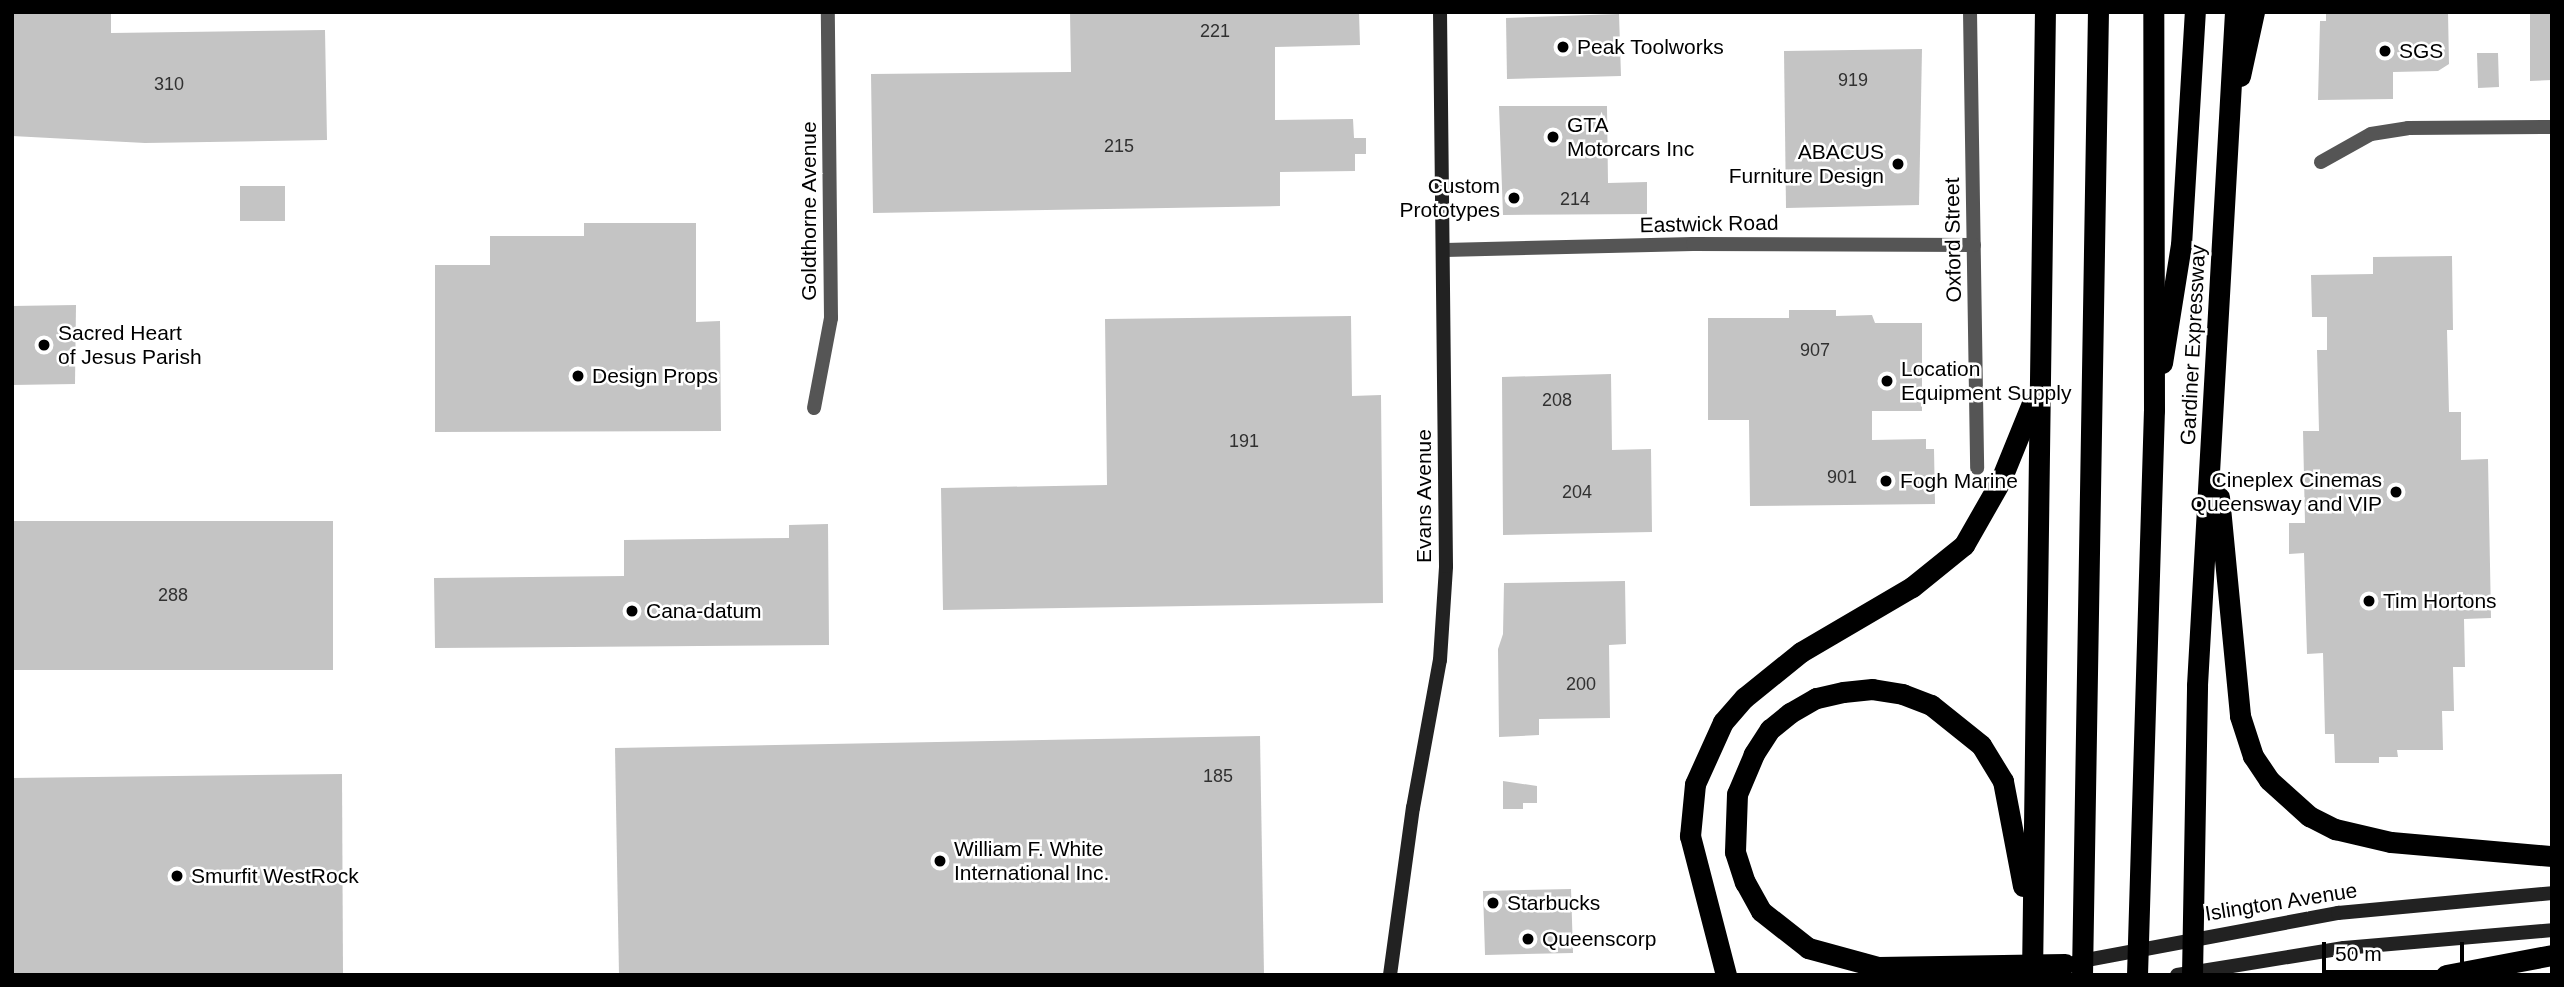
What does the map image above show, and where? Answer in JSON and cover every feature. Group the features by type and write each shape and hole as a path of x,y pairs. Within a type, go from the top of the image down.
{"highway":[{"path":"2032,975 2045,12"},
{"path":"2032,940 2003,781 1981,745 1931,705 1872,689 1816,698 1790,713 1770,729 1754,754 1737,794 1732,822 1735,852 1761,911 1808,948 1840,960 1878,967 1983,965 2074,969 2098,12"},
{"name":"Gardiner Expressway","path":"2137,975 2154,410 2153,12"},
{"path":"2154,410 2181,245 2195,12"},
{"name":"Gardiner Expressway","path":"2192,975 2197,685 2232,105 2235,12"},
{"path":"2232,105 2255,12"},
{"path":"1726,975 1690,836 1695,784 1723,722 1751,692 1801,652 1912,586 1964,545 1984,515 2022,436 2039,381"},
{"path":"2212,435 2240,716 2253,756 2269,780 2309,816 2334,829 2391,842 2552,856"},
{"path":"2446,975 2552,955"}],"main road":[{"name":"Evans Avenue","path":"1390,975 1413,808 1440,660 1446,555 1445,250 1440,12"},
{"name":"Islington Avenue","path":"2020,975 2074,969 2230,930 2439,901 2552,893"},
{"path":"2177,975 2235,963 2552,930"}],"street":[{"name":"Goldthorne Avenue","path":"814,408 826,363 831,318 828,12"},
{"name":"Oxford Street","path":"1970,12 1977,468"},
{"path":"2321,162 2371,134 2408,128 2552,127"},
{"name":"Eastwick Road","path":"1445,250 1693,244 1974,245"}],"building":[{"path":"12,12 111,12 111,33 325,30 327,140 145,143 12,136"},
{"path":"1070,12 1359,12 1360,45 1275,47 1275,120 1353,119 1354,138 1366,138 1366,154 1355,154 1355,171 1280,172 1280,206 873,213 871,74 1071,72"},
{"name":"SGS","path":"2326,12 2448,12 2449,64 2438,71 2393,72 2393,99 2318,100 2320,21 2326,21"},
{"path":"2530,12 2552,12 2552,80 2530,81"},
{"name":"Peak Toolworks","path":"1619,14 1621,76 1507,79 1506,18"},
{"path":"1922,49 1919,205 1786,208 1784,51"},
{"path":"2477,53 2498,53 2499,87 2478,88"},
{"path":"1499,106 1607,106 1608,183 1647,182 1647,214 1503,215"},
{"path":"240,186 285,186 285,221 240,221"},
{"name":"Design Props","path":"584,223 696,223 696,322 720,321 721,431 435,432 435,265 490,265 490,236 584,236"},
{"name":"Cineplex Cinemas Queensway and VIP","path":"2452,256 2453,330 2447,330 2449,412 2461,412 2461,460 2488,459 2491,618 2464,619 2465,667 2453,667 2454,711 2442,711 2443,750 2397,750 2398,757 2379,757 2379,763 2335,763 2334,734 2325,734 2323,653 2307,654 2304,553 2289,554 2289,523 2305,523 2303,431 2319,431 2317,350 2327,350 2327,317 2312,317 2311,275 2373,274 2373,257"},
{"name":"Sacred Heart of Jesus Parish","path":"76,305 75,384 12,385 12,306"},
{"path":"1789,310 1836,310 1836,316 1872,315 1875,323 1922,323 1922,411 1872,411 1872,440 1926,439 1926,449 1934,449 1935,504 1750,506 1749,420 1708,420 1708,318 1789,318"},
{"path":"1351,316 1352,396 1381,395 1383,603 943,610 941,488 1107,485 1105,319"},
{"path":"1611,374 1612,450 1651,449 1652,532 1503,535 1502,377"},
{"path":"12,521 333,521 333,670 12,670"},
{"name":"Cana-datum","path":"828,524 829,645 435,648 434,578 624,576 624,540 789,538 789,525"},
{"path":"1625,581 1626,644 1609,645 1610,718 1539,719 1539,735 1499,737 1498,649 1503,634 1504,583"},
{"name":"William F. White International Inc.","path":"1260,736 1264,975 619,975 615,748"},
{"name":"Smurfit WestRock","path":"342,774 343,975 12,975 12,778"},
{"path":"1503,781 1537,786 1537,803 1523,803 1523,809 1503,809"},
{"path":"1571,889 1573,953 1485,955 1483,891"}],"place":[{"name":"Peak Toolworks","path":"1563,47"},
{"name":"SGS","path":"2385,51"},
{"name":"GTA Motorcars Inc","path":"1553,137"},
{"name":"ABACUS Furniture Design","path":"1898,164"},
{"name":"Custom Prototypes","path":"1514,198"},
{"name":"Sacred Heart of Jesus Parish","path":"44,345"},
{"name":"Design Props","path":"578,376"},
{"name":"Location Equipment Supply","path":"1887,381"},
{"name":"Fogh Marine","path":"1886,481"},
{"name":"Cineplex Cinemas Queensway and VIP","path":"2396,492"},
{"name":"Tim Hortons","path":"2369,601"},
{"name":"Cana-datum","path":"632,611"},
{"name":"William F. White International Inc.","path":"940,861"},
{"name":"Smurfit WestRock","path":"177,876"},
{"name":"Starbucks","path":"1493,903"},
{"name":"Queenscorp","path":"1528,939"}]}
